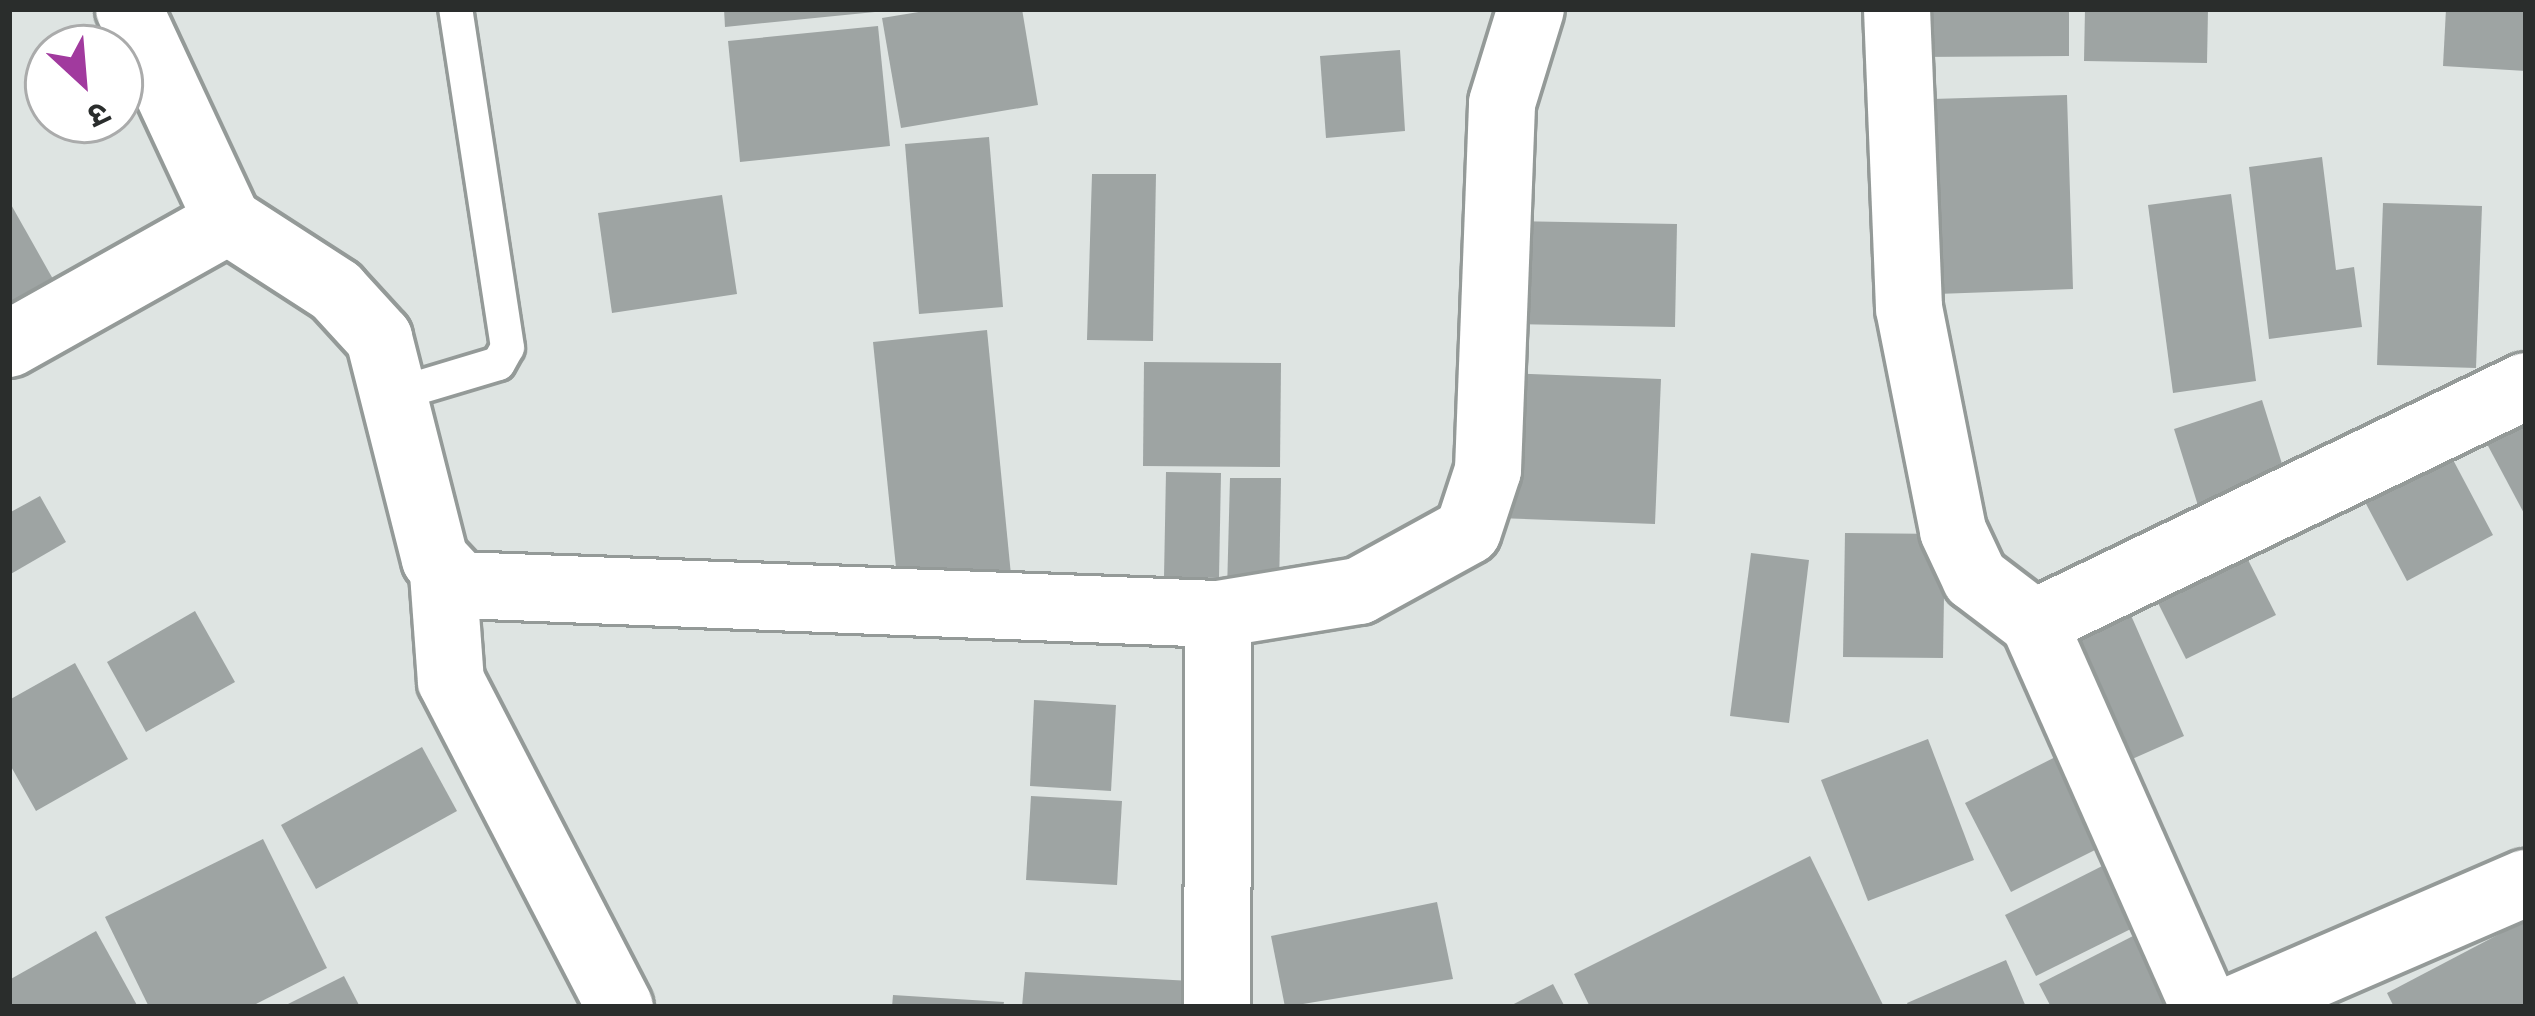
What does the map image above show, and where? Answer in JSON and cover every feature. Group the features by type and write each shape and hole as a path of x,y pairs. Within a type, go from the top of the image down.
{"street":[{"path":"129,9 228,221 335,291 379,338 398,393 443,573 451,681 620,1007"},
{"path":"443,573 504,591 1218,614 1359,592 1468,531 1488,470 1502,103 1531,9"},
{"path":"1897,9 1909,308 1953,531 1975,578 2034,623 2204,1007"},
{"path":"9,344 228,221"},
{"path":"2034,623 2526,386"},
{"path":"1217,1007 1218,614"},
{"path":"2239,1007 2526,883"}],"lane":[{"path":"398,393 498,364 507,347 455,9"}],"building":[{"path":"724,9 874,9 875,12 725,27"},
{"path":"937,9 1022,9 1038,105 901,128 882,18"},
{"path":"1915,9 2069,9 2069,56 1916,57"},
{"path":"2085,9 2208,9 2207,63 2084,61"},
{"path":"2446,9 2526,9 2526,71 2443,66"},
{"path":"878,26 890,146 740,162 728,41"},
{"path":"1400,50 1405,131 1326,138 1320,56"},
{"path":"2067,95 2073,289 1937,294 1932,99"},
{"path":"989,137 1003,307 919,314 905,144"},
{"path":"2322,157 2336,270 2354,267 2362,327 2269,339 2249,167"},
{"path":"1092,174 1156,174 1153,341 1087,340"},
{"path":"2231,194 2256,381 2173,393 2148,205"},
{"path":"722,195 737,294 612,313 598,213"},
{"path":"9,201 62,295 9,325"},
{"path":"2383,203 2482,206 2476,368 2377,365"},
{"path":"1516,221 1677,224 1675,327 1514,324"},
{"path":"987,330 1011,575 898,587 873,342"},
{"path":"1144,362 1281,363 1280,467 1143,466"},
{"path":"1503,373 1661,379 1655,524 1497,518"},
{"path":"2262,400 2288,483 2200,512 2174,429"},
{"path":"2526,423 2526,517 2487,444"},
{"path":"2451,456 2493,535 2407,581 2365,502"},
{"path":"1166,472 1221,473 1219,578 1164,577"},
{"path":"1230,478 1281,478 1279,592 1227,591"},
{"path":"40,496 66,542 9,575 9,513"},
{"path":"1845,533 1945,534 1943,658 1843,657"},
{"path":"2240,544 2276,615 2186,659 2151,589"},
{"path":"1751,553 1809,560 1789,723 1730,716"},
{"path":"2126,604 2184,736 2121,764 2061,633"},
{"path":"195,611 235,682 146,732 107,662"},
{"path":"75,663 128,759 36,811 9,763 9,700"},
{"path":"1034,700 1116,705 1111,791 1030,786"},
{"path":"1928,739 1974,860 1868,901 1821,780"},
{"path":"422,747 457,811 316,889 281,825"},
{"path":"2071,749 2117,839 2011,892 1965,803"},
{"path":"1031,796 1122,801 1117,885 1026,880"},
{"path":"263,839 327,968 250,1007 149,1007 105,917"},
{"path":"1810,856 1884,1007 1590,1007 1574,974"},
{"path":"2122,856 2153,918 2036,976 2005,915"},
{"path":"1437,902 1453,979 1285,1007 1271,936"},
{"path":"2526,920 2526,1007 2394,1007 2387,993"},
{"path":"96,931 138,1007 9,1007 9,980"},
{"path":"2135,935 2171,1007 2051,1007 2039,984"},
{"path":"2006,960 2026,1007 1909,1007 1907,1003"},
{"path":"1025,972 1210,982 1209,1007 1022,1007"},
{"path":"344,976 360,1007 282,1007"},
{"path":"1553,984 1565,1007 1508,1007"},
{"path":"893,995 1004,1002 1003,1007 892,1007"}]}
